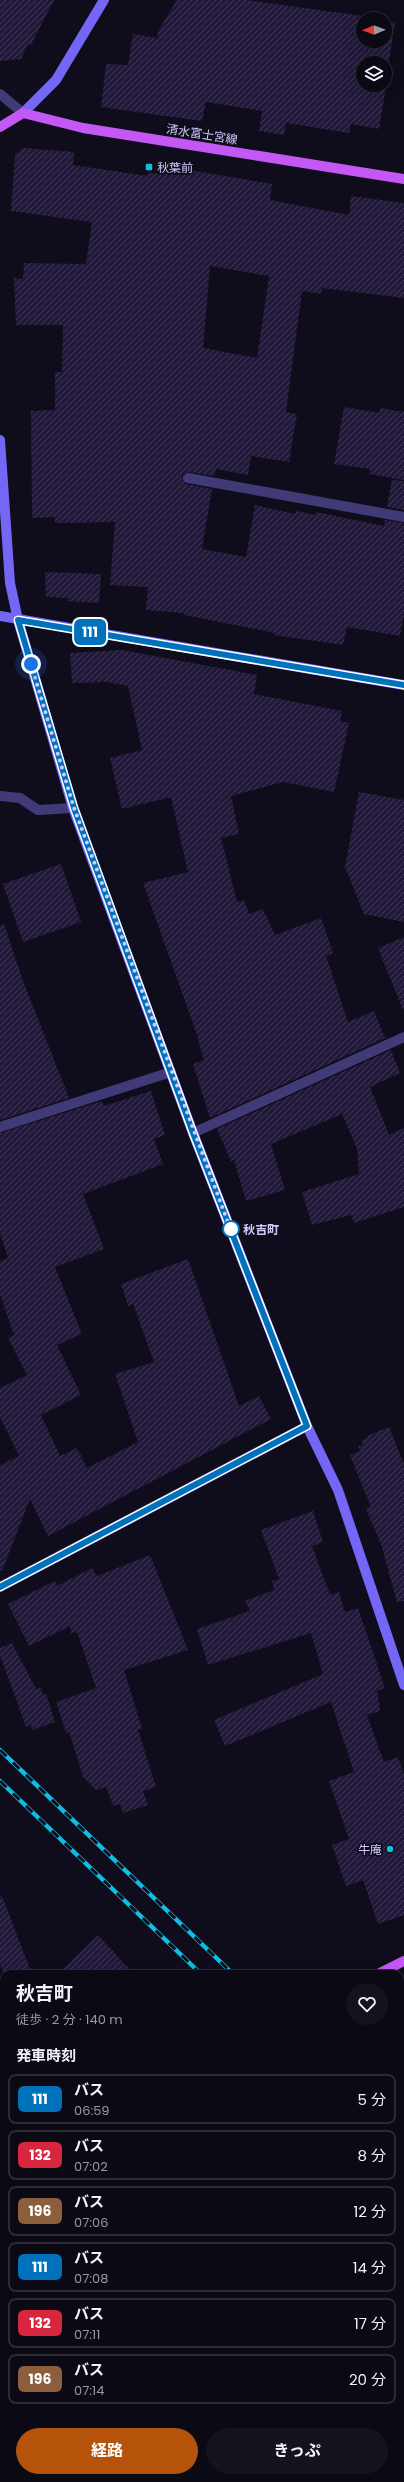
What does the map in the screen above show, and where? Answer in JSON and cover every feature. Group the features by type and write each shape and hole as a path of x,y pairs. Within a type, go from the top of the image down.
{"main road":[{"path":"0,127 23,113"},
{"name":"清水富士宮線","path":"23,113 83,128 404,179"},
{"path":"386,1970 404,1961"}],"street":[{"path":"0,94 23,113 56,80 104,0"},
{"path":"0,440 10,583 18,620 74,808 193,1133 307,1426 338,1490 404,1685"},
{"path":"188,478 404,517"},
{"path":"0,616 404,685"},
{"path":"0,796 20,798 38,810 74,808"},
{"path":"193,1133 404,1037"},
{"path":"0,1128 171,1072"},
{"path":"0,1587 307,1426"}],"building":[{"path":"0,0 54,0 31,45 28,44 21,59 0,61"},
{"path":"177,0 247,0 356,15 356,48 391,48 390,56 356,56 356,92 385,92 379,129 351,124 349,133 286,123 284,135 259,131 262,111 206,102 202,121 101,107 106,64 128,65 133,34 157,38 158,31"},
{"path":"392,23 395,23 392,42"},
{"path":"24,148 74,152 73,165 148,176 148,173 189,175 190,170 272,184 270,200 349,215 351,196 404,203 404,298 322,288 321,294 302,291 286,412 297,414 289,462 251,456 248,475 216,469 214,476 189,472 183,474 182,477 186,484 212,489 202,549 246,557 255,505 295,514 296,511 315,515 316,512 384,526 385,520 404,523 404,615 400,636 347,627 343,645 274,635 275,633 184,615 184,613 146,610 148,587 110,585 115,522 55,523 55,517 32,518 31,411 55,410 55,372 62,372 63,325 16,325 14,278 23,279 24,263 86,264 92,222 11,211 15,154","holes":["210,266 269,276 257,358 203,348"]},
{"path":"344,407 379,413 380,408 404,412 404,480 369,474 370,469 334,464"},
{"path":"392,480 404,481 404,510 387,507"},
{"path":"45,572 101,574 99,603 67,601 68,598 46,597"},
{"path":"122,650 257,675 254,694 342,711 340,721 349,723 334,792 283,782 231,796 239,834 221,838 237,902 244,900 249,914 263,909 275,935 321,918 333,953 326,956 348,1022 374,1011 385,1038 210,1118 193,1064 204,1060 196,1032 143,883 188,872 171,797 122,809 110,758 142,750 128,686 106,682 72,683 70,653"},
{"path":"359,792 404,800 404,922 364,914 345,867"},
{"path":"61,864 81,922 23,942 3,884"},
{"path":"4,924 23,981 69,1098 0,1120 0,925"},
{"path":"404,937 404,1009 403,1010 378,948"},
{"path":"391,1050 400,1073 370,1087 389,1135 404,1128 404,1207 354,1223 351,1215 312,1225 302,1192 359,1174 357,1149 342,1114 271,1144 285,1190 246,1201 234,1160 231,1161 217,1129"},
{"path":"151,1091 165,1135 154,1139 163,1164 83,1194 104,1249 55,1267 82,1334 57,1345 81,1395 41,1415 60,1456 77,1448 87,1468 138,1442 115,1374 154,1362 133,1304 128,1306 121,1284 188,1259 239,1406 259,1396 271,1419 48,1536 30,1499 2,1571 0,1571 0,1465 19,1456 0,1417 0,1388 27,1375 8,1338 14,1335 0,1294 0,1261 8,1258 0,1233 0,1133 102,1101 104,1106"},
{"path":"389,1427 404,1464 404,1601 397,1602 381,1544 366,1509 371,1507 350,1455 360,1451 358,1446 363,1445 362,1440 368,1438 367,1436"},
{"path":"313,1511 323,1542 312,1546 330,1595 339,1592 345,1612 358,1608 385,1688 377,1691 380,1711 367,1715 384,1762 398,1757 404,1774 404,1915 378,1924 363,1880 346,1886 332,1845 349,1839 329,1781 354,1772 331,1702 225,1746 214,1720 323,1674 311,1633 208,1665 197,1629 250,1611 245,1601 274,1590 272,1581 279,1579 261,1530"},
{"path":"150,1555 188,1650 124,1670 142,1729 138,1730 156,1787 143,1791 148,1805 123,1813 120,1804 113,1806 106,1787 96,1790 83,1777 69,1732 66,1733 56,1702 96,1688 77,1632 71,1633 70,1626 29,1646 8,1604 55,1581 57,1586 92,1568 97,1576"},
{"path":"12,1643 36,1689 41,1688 43,1695 46,1694 55,1722 32,1730 31,1725 26,1727 0,1655 0,1648"},
{"path":"0,1896 2,1896 30,1970 2,1970 0,1965"},
{"path":"98,1935 130,1970 62,1970"}],"railway":[{"path":"0,1750 229,1970"},
{"path":"0,1781 197,1970"}],"bus line":[{"name":"111","path":"0,1587 307,1426 193,1133 74,808 18,620 404,685"}],"place":[{"name":"秋葉前","path":"149,167"},
{"name":"秋吉町","path":"231,1229"},
{"name":"牛庵","path":"390,1849"}],"route":[{"path":"31,664 74,808 193,1133 233,1236 231,1229"}]}
